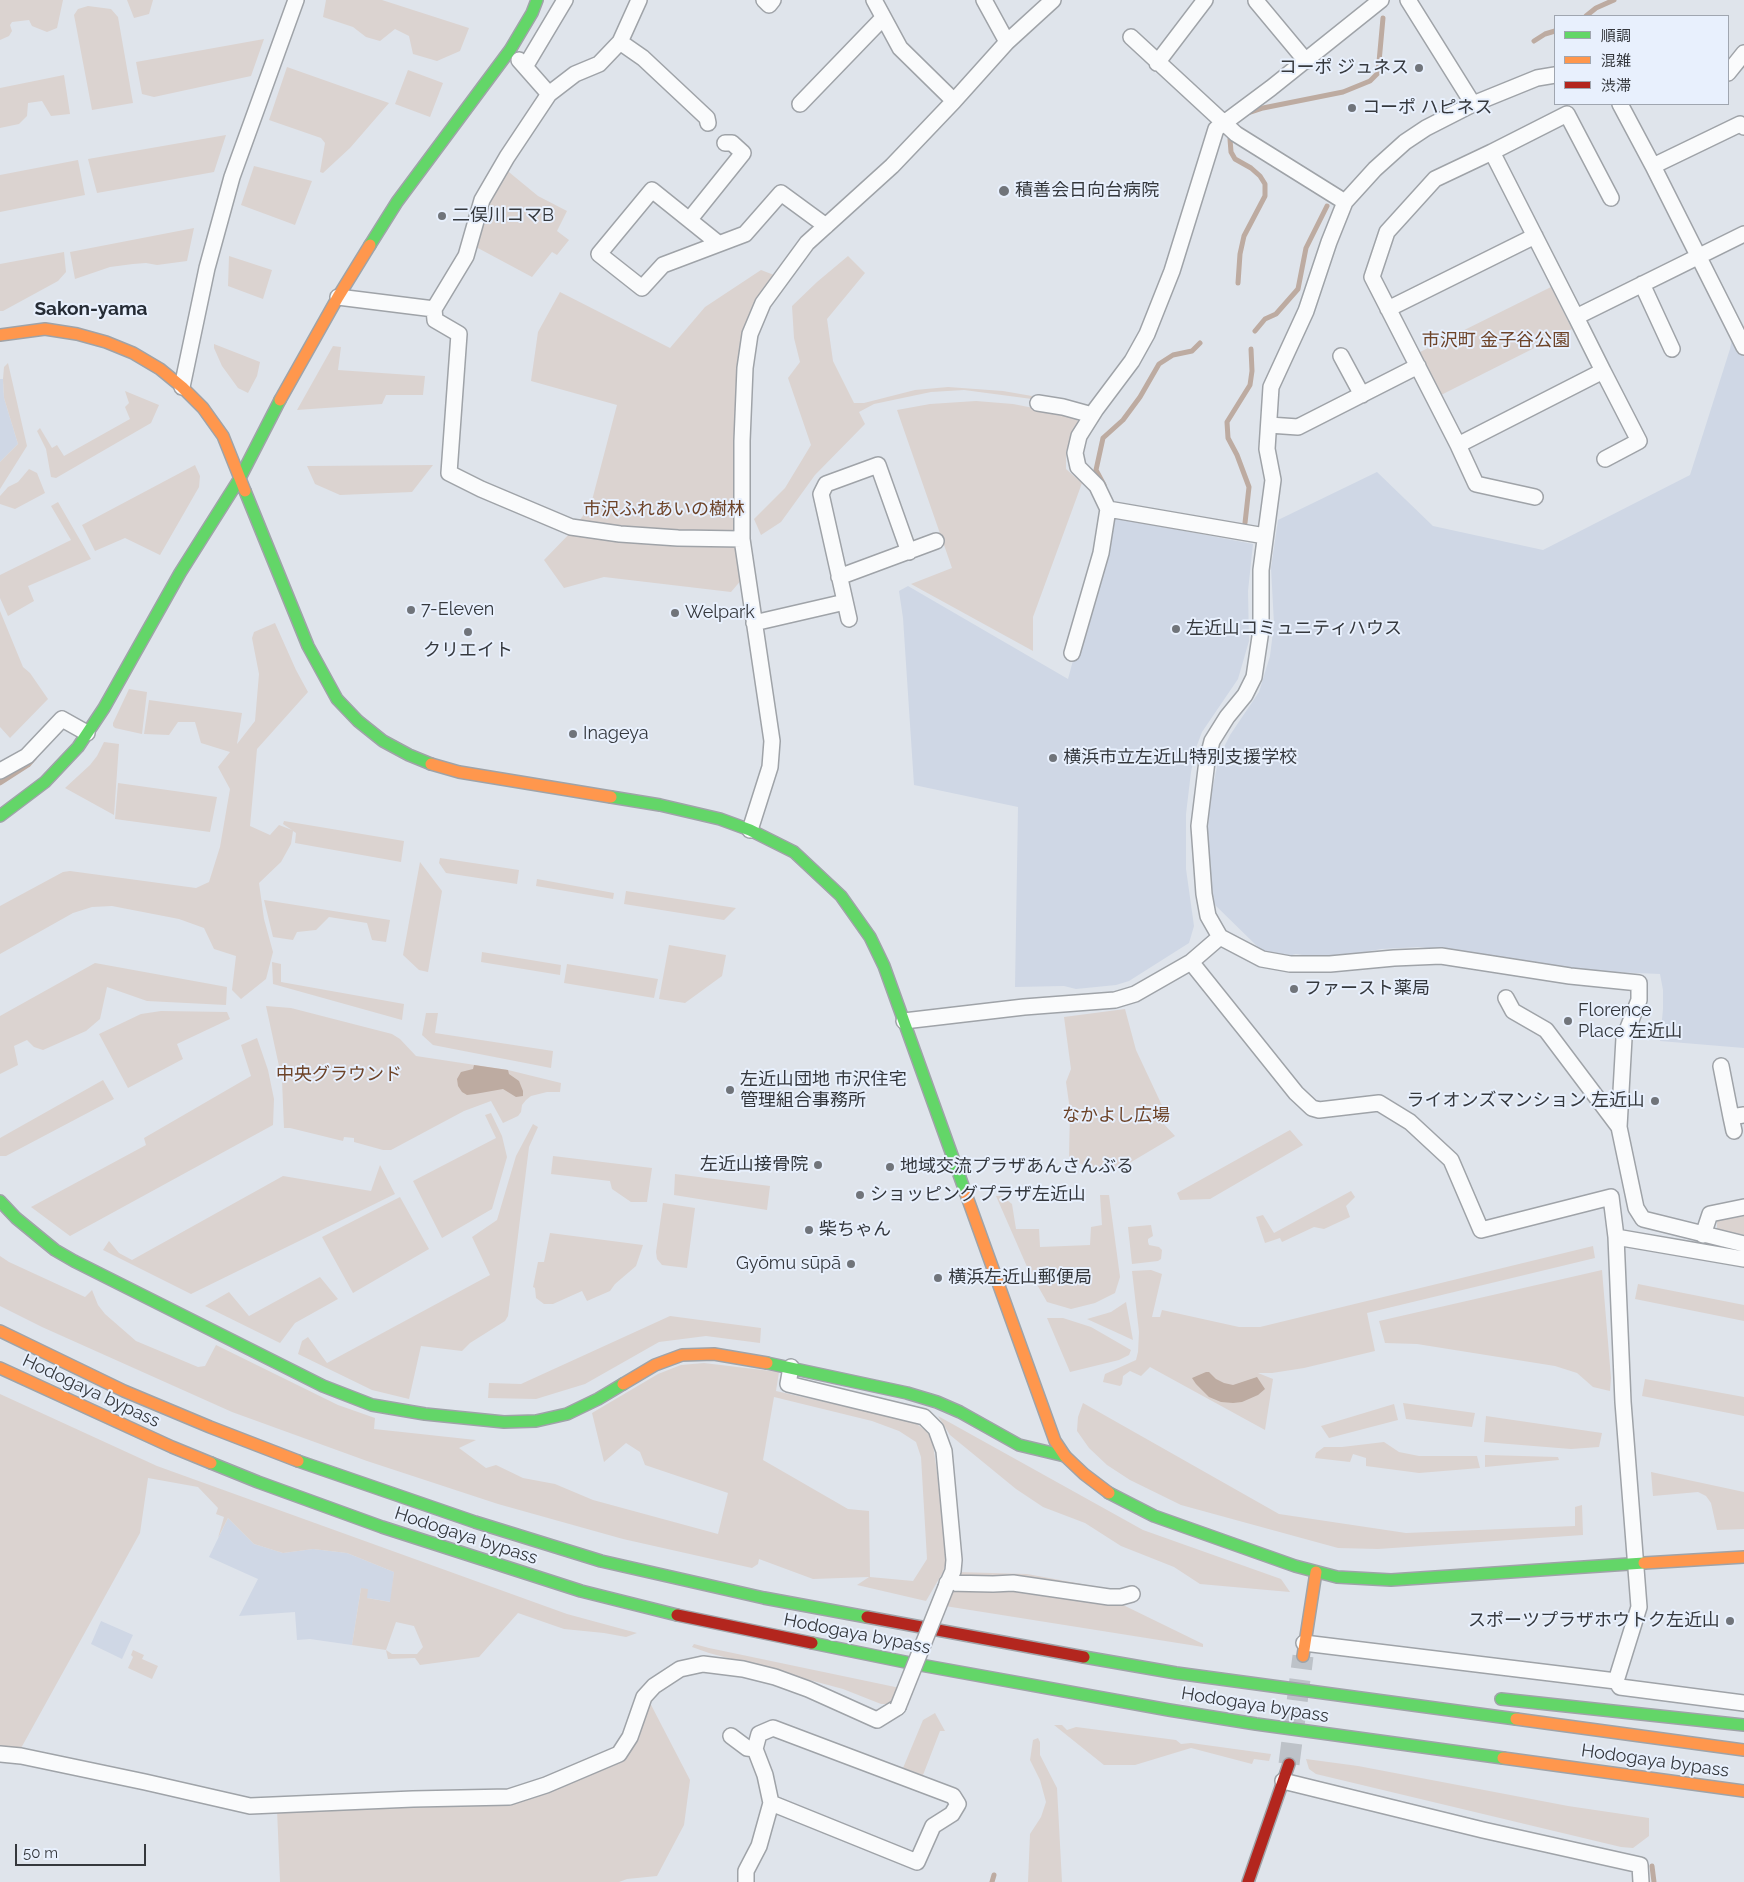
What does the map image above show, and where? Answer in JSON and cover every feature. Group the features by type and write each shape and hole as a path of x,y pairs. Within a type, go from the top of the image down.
{"main road":[{"path":"0,816 45,782 78,747 104,708 180,573 240,478 264,429 338,297 397,202 510,50 532,13 537,0"},
{"path":"0,335 45,329 87,337 133,353 160,369 203,408 223,436 308,646 321,672 337,699 358,721 383,741 409,755 459,772 686,810 720,819 750,830 794,852 841,896 870,937 884,966 1053,1435 1065,1456 1108,1493 1154,1516 1316,1572 1354,1579 1391,1580 1744,1557"},
{"path":"0,1201 16,1218 55,1250 323,1386 372,1405 425,1414 504,1422 536,1421 567,1414 598,1399 656,1365 682,1355 714,1354 791,1368 907,1393 938,1402 1019,1445 1065,1456"},
{"name":"Hodogaya bypass","path":"0,1331 124,1391 210,1427 320,1469 474,1522 601,1561 764,1598 1176,1673 1744,1750"},
{"name":"Hodogaya bypass","path":"0,1368 172,1447 258,1482 382,1527 581,1591 645,1608 905,1662 1256,1724 1744,1791"},
{"path":"1304,1649 1316,1572"},
{"path":"1315,1692 1432,1696"},
{"path":"1490,1698 1744,1725"},
{"path":"1248,1882 1289,1764"},
{"path":"1600,1772 1744,1800"}],"street":[{"path":"182,387 207,268 232,177 296,0"},
{"path":"525,67 566,0"},
{"path":"639,0 620,42 599,64 576,74 549,94 507,157 482,200 466,256 434,309 435,320 459,334 449,473 481,489 571,527 649,536 742,539"},
{"path":"764,0 769,5 773,0"},
{"path":"874,0 900,48 954,101"},
{"path":"984,0 1007,42"},
{"path":"1157,63 1205,0"},
{"path":"1072,653 1101,553 1108,509 1097,486 1078,467 1075,453 1079,436 1092,415 1132,361 1147,334 1174,262 1216,129 1306,61 1381,0"},
{"path":"1408,0 1473,104"},
{"path":"1256,1 1306,61"},
{"path":"750,830 770,767 772,741 742,539 742,441 745,368 750,334 763,303 807,243 892,166 1044,3"},
{"path":"800,104 883,18"},
{"path":"1131,37 1236,134 1346,202"},
{"path":"620,42 643,58 707,118 708,123"},
{"path":"510,50 549,94"},
{"path":"1729,72 1744,53"},
{"path":"1554,75 1537,78 1473,104 1426,128 1405,142 1374,169 1346,202 1328,242 1306,311 1271,387 1267,449 1273,480 1261,570 1261,630 1254,677 1245,695 1227,717 1212,741 1203,782 1198,826 1204,894 1208,916 1220,937 1262,959 1290,964 1330,964 1441,956 1492,967 1639,983 1640,1000 1624,1038 1619,1127 1636,1208 1643,1219 1744,1244"},
{"path":"1621,105 1744,347"},
{"path":"1535,498 1476,484 1372,277 1387,232 1435,179 1567,114 1611,198"},
{"path":"1653,166 1740,124 1744,127"},
{"path":"690,219 743,153 732,143 725,143"},
{"path":"1492,152 1639,441 1605,458"},
{"path":"718,243 652,190 599,254 642,288 663,265 745,234 781,193 826,226"},
{"path":"1576,317 1744,234"},
{"path":"1388,309 1535,236"},
{"path":"1642,284 1672,349"},
{"path":"338,297 434,309"},
{"path":"1341,356 1362,395"},
{"path":"1268,425 1298,427 1418,366"},
{"path":"1458,445 1603,371"},
{"path":"1038,403 1063,407 1092,415"},
{"path":"849,619 821,494 826,484 878,465 909,552"},
{"path":"1108,509 1265,536"},
{"path":"839,577 936,541"},
{"path":"754,623 845,602"},
{"path":"0,771 27,756 62,719 87,733"},
{"path":"904,1021 1024,1007 1115,1000 1135,994 1191,962 1220,937"},
{"path":"1191,962 1296,1093 1312,1108 1319,1110 1379,1103 1410,1122 1451,1160 1481,1230 1611,1198 1616,1236 1623,1402 1639,1607 1616,1681 1620,1688 1744,1703"},
{"path":"1506,998 1514,1012 1546,1030 1619,1127"},
{"path":"1721,1066 1736,1121"},
{"path":"1704,1235 1710,1214 1744,1207"},
{"path":"1616,1236 1744,1259"},
{"path":"0,1754 21,1756 250,1806 412,1798 509,1797 546,1785 619,1754 630,1737 644,1697 654,1686 680,1669 703,1664 743,1669 775,1677 808,1689 877,1720 898,1707 952,1571 954,1560 944,1451 936,1429 924,1417 788,1384 791,1368"},
{"path":"947,1585 1013,1583 1108,1597 1121,1597 1132,1594"},
{"path":"1304,1649 1616,1681"},
{"path":"746,1882 746,1871 759,1846 771,1803 765,1775 756,1748 760,1734 773,1728 953,1796 958,1804 952,1814 933,1826 917,1862 771,1803"},
{"path":"731,1736 747,1748 756,1748"},
{"path":"1283,1781 1483,1830 1640,1865 1641,1882"}],"shaded area":[{"path":"1733,334 1744,357 1744,1048 1660,1041 1663,990 1660,974 1572,968 1419,947 1381,949 1327,959 1296,954 1284,957 1261,950 1214,904 1207,844 1210,800 1219,757 1230,735 1259,692 1270,656 1274,624 1271,568 1278,520 1377,472 1433,526 1543,550 1690,475 1730,349"},
{"path":"0,379 3,379 4,398 18,444 0,462"},
{"name":"横浜市立左近山特別支援学校","path":"1112,517 1253,544 1248,591 1249,641 1238,679 1202,732 1196,748 1191,772 1186,814 1186,869 1194,926 1189,943 1129,981 1116,985 1076,989 1064,986 1015,987 1018,807 914,785 903,618 899,591 908,586 1068,679"},
{"path":"474,1065 508,1070 509,1074 519,1081 523,1096 516,1097 503,1089 467,1095 462,1092 458,1086 457,1079 461,1072 473,1069"},
{"path":"1209,1372 1216,1379 1224,1383 1233,1385 1257,1377 1265,1389 1258,1395 1242,1402 1221,1402 1209,1397 1192,1378"},
{"path":"228,1518 254,1544 283,1553 313,1549 347,1553 394,1572 391,1602 367,1598 361,1588 352,1645 310,1639 297,1640 295,1612 239,1616 258,1579 209,1557"},
{"path":"101,1621 133,1635 122,1659 91,1644"}],"green space":[{"path":"0,0 63,0 57,28 47,32 32,26 29,20 12,22 10,25 12,31 9,36 0,40"},
{"path":"127,0 153,0 149,14 134,18"},
{"path":"326,0 382,0 469,28 460,51 437,61 413,54 409,36 395,29 380,41 366,37 353,27 323,17"},
{"path":"88,6 111,9 118,17 133,103 92,110 74,15 78,9"},
{"path":"264,39 251,76 154,97 142,94 136,62"},
{"path":"287,67 389,103 350,148 323,173 320,172 325,143 321,138 269,120"},
{"path":"408,70 443,83 430,117 395,104"},
{"path":"64,75 70,114 51,116 42,101 28,103 27,116 19,124 0,128 0,88"},
{"path":"226,135 214,172 97,193 88,159"},
{"path":"78,160 85,195 0,212 0,175"},
{"path":"254,166 312,181 295,225 241,205"},
{"path":"504,168 538,196 567,211 557,231 569,240 557,255 552,252 532,277 476,247 487,200"},
{"path":"194,228 187,261 157,265 146,263 110,267 75,279 70,252"},
{"path":"64,252 66,272 58,281 0,311 0,264"},
{"path":"229,256 272,270 263,299 228,286"},
{"path":"848,256 865,273 827,319 833,361 854,403 864,403 915,390 948,387 1003,391 1032,396 1032,399 964,390 931,392 874,404 859,412 865,424 815,475 781,522 761,535 754,519 785,488 811,445 788,378 800,362 794,338 792,306"},
{"name":"市沢ふれあいの樹林","path":"761,270 774,275 748,317 738,357 736,417 743,578 731,592 604,577 564,588 544,560 573,530 591,504 617,405 531,381 538,332 560,292 670,348 705,307"},
{"name":"市沢町 金子谷公園","path":"1551,287 1572,329 1441,395 1420,352"},
{"path":"214,344 260,362 257,376 248,393 238,388 222,366"},
{"path":"333,346 341,347 338,370 425,376 423,395 386,395 382,404 297,410"},
{"path":"8,363 27,446 0,489 0,462 18,444 4,398 4,367"},
{"path":"125,391 159,405 151,423 56,478 51,477 46,449 37,431 40,428 52,448 57,445 64,456 130,419 125,407 129,403"},
{"path":"976,401 1013,404 1075,416 1078,422 1066,452 1066,469 1082,483 1033,617 1033,651 911,584 952,568 897,410 930,404"},
{"path":"195,465 200,476 199,487 160,555 125,538 95,551 82,525"},
{"path":"433,465 412,492 340,495 315,484 307,466"},
{"path":"29,469 37,473 45,493 15,509 0,504 0,496 8,487 18,482"},
{"path":"58,502 91,559 28,586 34,601 8,616 0,598 0,575 71,540 51,506"},
{"path":"0,611 23,667 30,673 48,699 10,738 0,727"},
{"path":"275,623 308,692 257,749 250,826 270,835 279,825 292,830 283,824 284,821 404,841 401,862 295,843 296,833 293,831 291,844 281,862 259,883 264,919 273,952 266,979 241,999 232,990 236,956 214,949 204,928 179,919 112,906 92,907 73,913 0,954 0,906 63,872 70,871 196,888 209,882 220,847 230,789 218,767 230,752 201,743 195,722 178,722 169,735 144,734 149,700 242,713 237,744 255,721 259,674 252,638 254,632"},
{"path":"129,689 147,692 142,734 113,726"},
{"path":"104,742 119,744 114,815 65,788 90,765"},
{"path":"118,783 217,797 210,832 115,819"},
{"path":"440,858 519,870 517,884 446,873 439,863"},
{"path":"420,862 442,891 428,972 419,970 403,955"},
{"path":"537,879 614,893 613,899 536,886"},
{"path":"626,891 736,908 724,920 624,904"},
{"path":"264,900 390,920 386,942 372,940 367,923 329,917 316,930 297,932 293,940 273,937"},
{"path":"669,945 726,955 722,976 685,1003 659,999"},
{"path":"482,952 561,965 560,975 481,962"},
{"path":"272,962 281,964 281,982 404,1004 402,1020 273,984"},
{"path":"95,963 227,987 226,1005 147,1001 107,987 100,1019 86,1031 43,1050 34,1047 27,1040 14,1046 18,1065 0,1074 0,1016"},
{"path":"567,964 658,979 654,998 564,983"},
{"name":"中央グラウンド","path":"266,1006 291,1008 392,1034 400,1039 416,1056 508,1070 561,1083 560,1092 547,1092 531,1096 522,1105 518,1116 503,1123 491,1101 464,1111 391,1150 383,1150 354,1142 354,1138 344,1137 343,1141 284,1128 282,1080"},
{"name":"なかよし広場","path":"1125,1009 1136,1050 1166,1114 1163,1123 1175,1136 1121,1168 1095,1172 1069,1157 1070,1110 1066,1082 1071,1069 1064,1017"},
{"path":"161,1011 227,1012 230,1019 177,1044 183,1059 128,1088 99,1034 141,1014"},
{"path":"426,1013 438,1013 435,1033 553,1051 551,1068 433,1045 422,1035"},
{"path":"257,1038 268,1070 274,1099 273,1125 70,1236 31,1207 146,1145 144,1138 251,1076 241,1045"},
{"path":"103,1080 114,1099 6,1156 0,1156 0,1138"},
{"path":"491,1113 502,1136 507,1157 492,1209 442,1238 413,1181 496,1138 485,1115"},
{"path":"533,1124 538,1127 529,1147 508,1316 505,1321 470,1343 462,1351 421,1346 409,1399 372,1390 298,1354 302,1341 308,1337 327,1363 490,1275 472,1237 497,1220 516,1156"},
{"path":"1290,1130 1303,1145 1210,1199 1180,1200 1177,1193"},
{"path":"553,1156 652,1168 647,1202 631,1202 612,1189 610,1181 551,1174"},
{"path":"380,1165 395,1194 191,1294 103,1250 109,1241 119,1253 132,1260 283,1176 371,1191"},
{"path":"675,1174 770,1186 767,1210 674,1195"},
{"path":"1351,1191 1355,1197 1346,1206 1350,1217 1324,1229 1314,1227 1282,1242 1280,1238 1265,1243 1256,1217 1263,1215 1274,1233"},
{"path":"1100,1195 1109,1195 1120,1277 1115,1293 1095,1303 1071,1309 1047,1302 1028,1269 996,1196 1002,1196 1012,1204 1016,1229 1039,1229 1040,1247 1090,1245 1091,1227 1102,1225"},
{"path":"400,1197 429,1249 353,1293 322,1237"},
{"path":"663,1203 695,1208 687,1268 662,1265 657,1259 656,1252"},
{"path":"1744,1216 1744,1235 1717,1231 1717,1220"},
{"path":"1151,1225 1153,1236 1148,1239 1148,1242 1149,1245 1159,1247 1162,1250 1161,1259 1132,1264 1128,1227"},
{"path":"550,1233 643,1245 636,1266 615,1284 610,1291 587,1301 582,1291 553,1304 544,1304 536,1298 535,1288 533,1287 538,1262 544,1262"},
{"path":"1593,1246 1595,1258 1367,1313 1375,1351 1304,1368 1272,1373 1258,1373 1273,1379 1265,1430 1150,1367 1141,1376 1130,1371 1123,1376 1120,1386 1103,1382 1105,1374 1136,1360 1139,1332 1132,1271 1151,1270 1162,1274 1152,1317 1160,1317 1162,1310 1239,1327 1260,1327"},
{"path":"0,1256 85,1297 92,1290 98,1305 105,1314 136,1341 198,1367 205,1366 216,1345 338,1405 375,1418 374,1429 476,1440 459,1448 486,1468 496,1465 523,1478 555,1484 593,1500 718,1534 728,1493 645,1465 640,1452 626,1443 604,1462 592,1413 658,1374 681,1365 704,1363 779,1372 776,1391 914,1422 925,1430 932,1438 947,1559 943,1572 926,1601 857,1585 869,1577 813,1579 759,1559 758,1564 752,1568 623,1539 498,1504 367,1461 232,1412 42,1327 0,1306","holes":["774,1397 872,1421 899,1431 916,1442 921,1457 927,1559 913,1581 870,1577 869,1511 848,1509 763,1460"]},
{"path":"1602,1270 1611,1378 1610,1391 1593,1387 1577,1373 1555,1366 1417,1344 1385,1343 1379,1321"},
{"path":"320,1277 338,1299 295,1323 280,1343 205,1306 229,1292 249,1316"},
{"path":"1638,1284 1744,1305 1744,1321 1635,1299"},
{"path":"1126,1302 1133,1340 1087,1319 1111,1312"},
{"path":"670,1316 761,1328 760,1343 706,1336 659,1342 585,1384 536,1399 488,1398 489,1383 521,1384"},
{"path":"1047,1318 1063,1318 1091,1327 1131,1350 1129,1355 1119,1360 1070,1372"},
{"path":"1645,1379 1744,1397 1744,1416 1642,1396"},
{"path":"0,1394 157,1466 567,1614 637,1633 626,1637 564,1629 518,1613 479,1657 420,1665 415,1658 388,1659 386,1650 352,1645 361,1588 368,1589 367,1598 390,1602 394,1572 347,1553 313,1549 283,1553 254,1544 228,1518 218,1538 224,1517 216,1514 218,1508 198,1487 148,1478 140,1533 20,1750 0,1750","holes":["396,1622 414,1626 423,1647 417,1654 392,1654 386,1650"]},
{"path":"1083,1403 1279,1514 1406,1533 1575,1526 1575,1507 1582,1505 1583,1535 1378,1549 1338,1548 1181,1505 1130,1480 1107,1465 1089,1448 1077,1431 1078,1417"},
{"path":"1403,1403 1475,1413 1472,1427 1406,1419"},
{"path":"1394,1404 1398,1420 1329,1438 1321,1426"},
{"path":"938,1416 1143,1530 1281,1579 1290,1592 1200,1584 1174,1567 1121,1546 1085,1523 1043,1507 1016,1489 950,1435"},
{"path":"1486,1416 1602,1433 1599,1447 1571,1449 1484,1442"},
{"path":"1384,1442 1399,1452 1419,1456 1477,1456 1480,1468 1419,1473 1366,1466 1366,1458 1353,1454 1350,1462 1315,1458 1316,1453 1324,1447"},
{"path":"1485,1455 1558,1457 1559,1460 1485,1467"},
{"path":"1651,1472 1744,1492 1744,1529 1717,1530 1711,1503 1706,1496 1698,1492 1653,1496"},
{"path":"956,1572 1027,1574 1109,1589 1128,1589 1120,1593 955,1578"},
{"path":"1013,1586 1119,1603 1203,1644 1203,1647 945,1606 952,1589"},
{"path":"694,1644 900,1688 892,1704 881,1704 843,1689 709,1653 692,1647"},
{"path":"133,1650 144,1655 142,1659 158,1666 152,1679 128,1668 133,1657 131,1655"},
{"path":"649,1701 690,1780 684,1825 657,1876 627,1879 619,1882 280,1882 277,1809 511,1799 619,1757"},
{"path":"935,1713 945,1731 940,1731 923,1775 903,1768 923,1720"},
{"path":"1054,1725 1062,1725 1067,1730 1076,1727 1176,1740 1181,1744 1191,1743 1271,1754 1269,1761 1254,1759 1252,1764 1191,1748 1135,1765 1104,1765"},
{"path":"1038,1738 1040,1742 1040,1755 1057,1788 1062,1882 1028,1882 1030,1834 1041,1817 1046,1802 1040,1780 1030,1760 1033,1740"},
{"path":"1306,1759 1358,1766 1568,1806 1649,1818 1649,1836 1633,1848 1621,1847 1316,1774 1309,1769"}],"waterway":[{"path":"1587,15 1596,8 1614,0"},
{"path":"1248,113 1263,108 1343,92 1370,81 1378,73 1383,18"},
{"path":"1534,41 1554,31"},
{"path":"1230,139 1231,152 1235,159 1251,168 1260,176 1265,184 1265,196 1244,236 1240,254 1238,283"},
{"path":"1255,331 1265,319 1276,314 1298,289 1306,248 1327,206"},
{"path":"1104,485 1096,470 1103,438 1123,420 1140,397 1159,364 1173,355 1192,351 1200,343"},
{"path":"1245,523 1249,487 1237,455 1228,438 1227,422 1250,385 1252,371 1251,349"},
{"path":"0,783 28,765 35,757"},
{"path":"1652,1866 1654,1882"},
{"path":"992,1882 994,1875"}],"tunnel":[{"path":"1289,1764 1303,1656"}],"traffic: fast":[{"path":"370,245 397,202 510,50 532,13 537,0"},
{"path":"0,816 45,782 78,747 104,708 180,573 240,478 280,400"},
{"path":"245,491 308,646 337,699 358,721 383,741 431,764"},
{"path":"611,797 660,805 720,819 750,830 794,852 841,896 870,937 884,966 966,1194"},
{"path":"0,1201 16,1218 55,1250 74,1261 323,1386 372,1405 425,1414 504,1422 536,1421 567,1414 623,1384"},
{"path":"767,1363 907,1393 937,1402 960,1412 1019,1445 1065,1456"},
{"path":"298,1461 475,1522 601,1561 764,1598 867,1617"},
{"path":"211,1463 382,1527 581,1591 677,1615"},
{"path":"1109,1493 1154,1516 1295,1566 1337,1577 1391,1580 1644,1563"},
{"path":"812,1643 915,1664 1169,1710 1503,1758"},
{"path":"1084,1657 1176,1673 1516,1719"},
{"path":"1501,1699 1744,1725"}],"traffic: slow":[{"path":"280,400 338,297 370,245"},
{"path":"0,335 45,329 77,334 106,342 133,353 160,369 203,408 223,436 245,491"},
{"path":"431,764 459,772 611,797"},
{"path":"966,1194 1055,1441 1065,1456 1084,1474 1109,1493"},
{"path":"0,1331 124,1391 298,1461"},
{"path":"623,1384 655,1365 682,1355 714,1354 767,1363"},
{"path":"0,1368 211,1463"},
{"path":"1644,1563 1744,1557"},
{"path":"1303,1656 1316,1572"},
{"path":"1516,1719 1744,1750"},
{"path":"1503,1758 1744,1791"}],"traffic: jam":[{"path":"677,1615 812,1643"},
{"path":"867,1617 1084,1657"},
{"path":"1248,1882 1289,1764"}],"place":[{"name":"コーポ ジュネス","path":"1419,68"},
{"name":"コーポ ハピネス","path":"1352,108"},
{"name":"積善会日向台病院","path":"1004,191"},
{"name":"二俣川コマB","path":"442,216"},
{"name":"7-Eleven","path":"411,610"},
{"name":"Welpark","path":"675,613"},
{"name":"左近山コミュニティハウス","path":"1176,629"},
{"name":"クリエイト","path":"468,632"},
{"name":"Inageya","path":"573,734"},
{"name":"横浜市立左近山特別支援学校","path":"1053,758"},
{"name":"ファースト薬局","path":"1294,989"},
{"name":"Florence Place 左近山","path":"1568,1021"},
{"name":"左近山団地 市沢住宅 管理組合事務所","path":"730,1090"},
{"name":"ライオンズマンション 左近山","path":"1655,1101"},
{"name":"左近山接骨院","path":"818,1165"},
{"name":"地域交流プラザあんさんぶる","path":"890,1167"},
{"name":"ショッピングプラザ左近山","path":"860,1195"},
{"name":"柴ちゃん","path":"809,1230"},
{"name":"Gyōmu sūpā","path":"851,1264"},
{"name":"横浜左近山郵便局","path":"938,1278"},
{"name":"スポーツプラザホウトク左近山","path":"1730,1621"}],"district":[{"name":"Sakon-yama","path":"91,309"}]}
